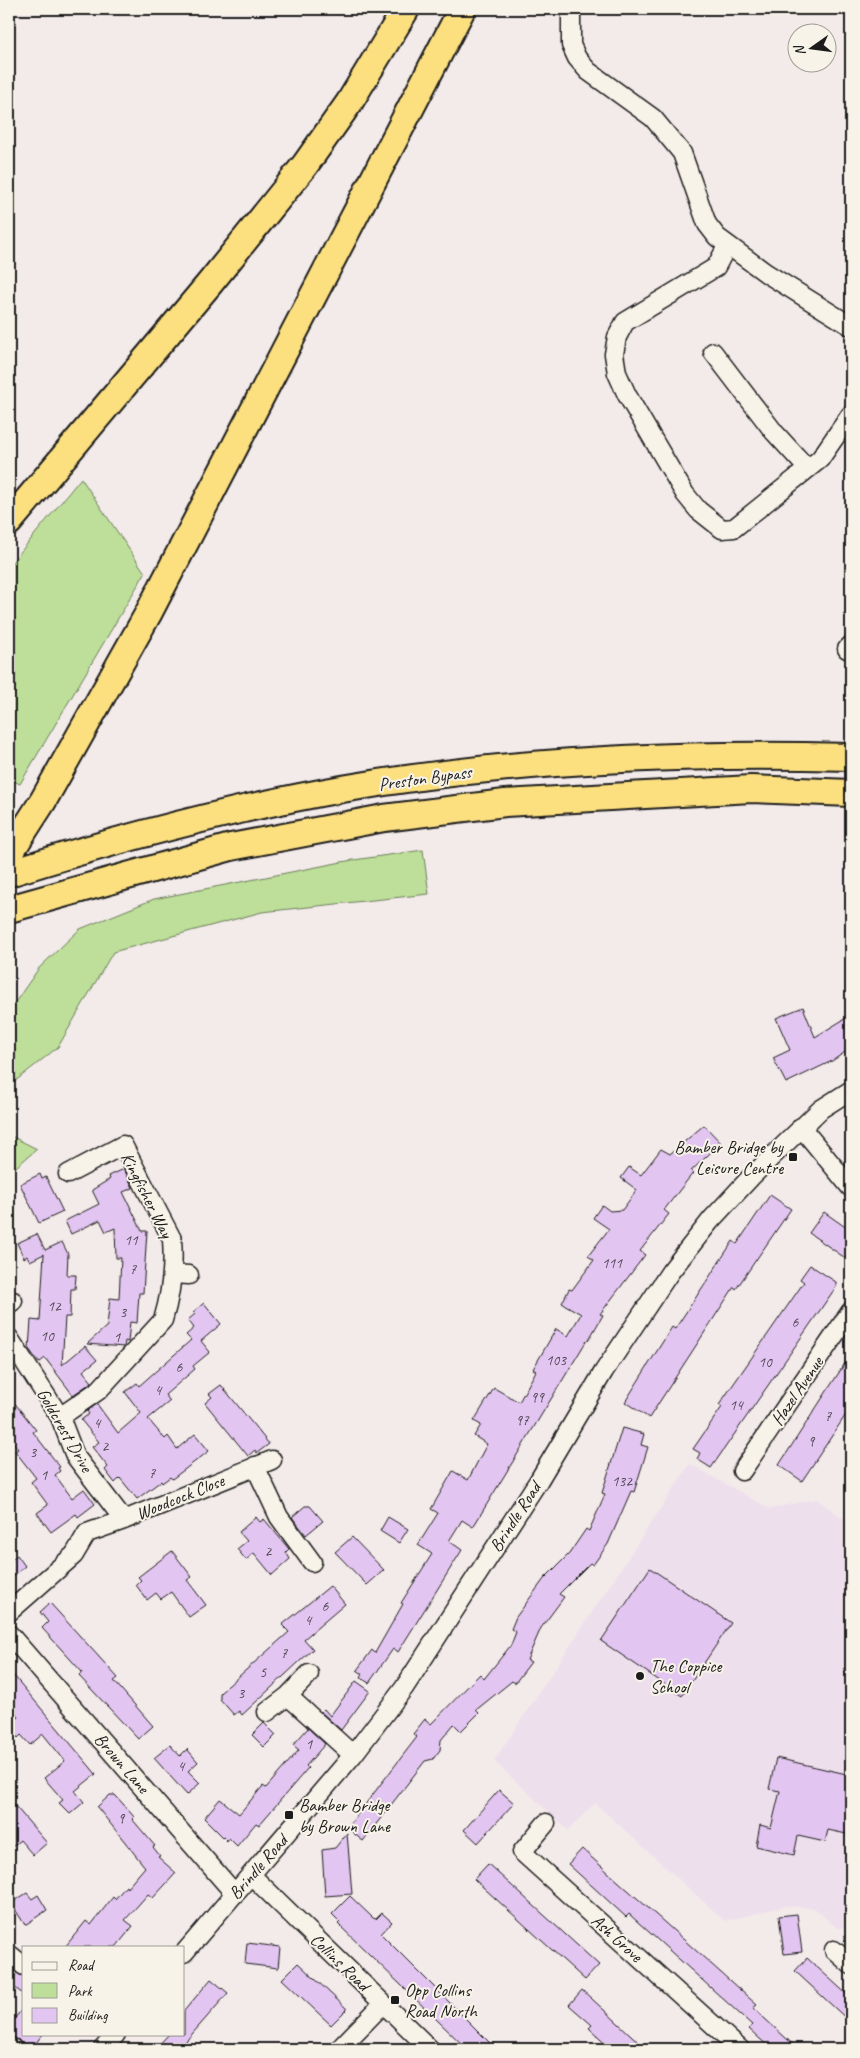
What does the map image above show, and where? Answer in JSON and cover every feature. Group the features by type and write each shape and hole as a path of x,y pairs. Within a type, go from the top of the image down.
{"highway":[{"path":"9,522 210,284 304,164 349,103 406,9"},
{"path":"9,854 43,801 100,702 214,489 462,9"},
{"name":"Preston Bypass","path":"9,873 84,850 211,817 342,789 403,780 529,764 659,756 727,754 851,757"},
{"name":"Preston Bypass","path":"9,909 231,848 384,818 505,803 741,790 851,793"}],"street":[{"path":"571,9 571,45 577,58 588,71 653,118 682,153 707,224 716,237 851,326"},
{"path":"727,246 716,267 625,322 617,337 614,354 617,374 627,396 685,494 698,510 722,529 734,528 820,459 851,414"},
{"path":"713,352 774,432 807,468"},
{"name":"Brindle Road","path":"185,1952 353,1755 409,1680 538,1480 604,1371 670,1272 711,1220 801,1127 821,1109 851,1090"},
{"path":"801,1127 851,1188"},
{"name":"Kingfisher Way","path":"60,1417 99,1390 163,1320 168,1305 172,1274 172,1239 123,1145 68,1174"},
{"path":"172,1274 189,1275"},
{"name":"Hazel Avenue","path":"742,1471 851,1311"},
{"name":"Goldcrest Drive","path":"9,1338 60,1417 75,1456 124,1520"},
{"name":"Woodcock Close","path":"9,1612 74,1554 88,1533 264,1463 279,1517 312,1562"},
{"name":"Brown Lane","path":"9,1634 235,1894"},
{"path":"267,1712 288,1696 309,1674"},
{"path":"288,1696 353,1755"},
{"name":"Ash Grove","path":"546,1823 522,1852 740,2049"},
{"name":"Collins Road","path":"251,1875 430,2049"},
{"path":"834,1950 851,1965"},
{"path":"9,1954 22,1964"},
{"path":"339,2049 383,2004"},
{"path":"9,2046 13,2049"}],"shaded area":[{"path":"690,1464 770,1509 816,1499 851,1524 851,1927 837,1928 814,1908 785,1906 725,1921 595,1803 568,1830 494,1761"}],"green space":[{"path":"81,478 145,573 20,784 9,779 9,566"},
{"path":"423,850 429,894 262,912 113,952 58,1047 9,1086 9,1011 39,968 80,929 154,899 347,861"},
{"path":"9,1135 37,1149 9,1173"}],"building":[{"path":"803,1007 815,1037 851,1015 851,1048 832,1061 786,1083 773,1058 790,1050 776,1018"},
{"path":"704,1125 721,1143 691,1171 693,1173 664,1210 669,1214 640,1251 645,1255 600,1314 603,1315 588,1341 473,1527 462,1520 449,1541 462,1550 398,1652 393,1649 369,1683 361,1678 363,1674 357,1670 372,1650 375,1653 403,1604 401,1603 432,1554 418,1545 438,1513 431,1509 453,1471 468,1480 487,1444 474,1436 481,1425 474,1421 494,1388 519,1402 536,1371 533,1369 556,1329 568,1336 581,1314 562,1303 569,1289 572,1290 594,1260 588,1256 609,1229 593,1218 602,1205 610,1211 622,1210 637,1190 621,1178 629,1167 641,1175 661,1149 670,1154"},
{"path":"124,1169 133,1188 123,1192 142,1231 147,1231 143,1293 139,1293 137,1323 130,1322 128,1342 125,1341 124,1347 87,1344 107,1326 110,1298 119,1299 121,1258 116,1258 115,1228 106,1232 100,1220 71,1234 65,1221 99,1204 92,1190 110,1179 109,1176"},
{"path":"40,1174 42,1179 46,1177 63,1212 39,1223 20,1184"},
{"path":"770,1195 791,1209 736,1289 734,1287 649,1418 625,1402 672,1327 675,1329 733,1241 737,1244"},
{"path":"824,1212 851,1231 851,1262 809,1233"},
{"path":"37,1234 45,1250 62,1242 68,1254 67,1275 76,1275 75,1289 71,1289 70,1317 65,1317 62,1365 85,1346 97,1360 83,1371 92,1382 73,1395 45,1358 39,1363 29,1349 31,1320 40,1321 44,1254 30,1261 27,1256 24,1258 17,1243"},
{"path":"810,1265 836,1282 836,1287 711,1468 697,1459 700,1453 693,1449 722,1407 719,1405 804,1282 800,1279"},
{"path":"204,1303 221,1324 201,1341 210,1352 193,1366 195,1369 165,1395 170,1401 148,1419 165,1439 168,1436 177,1449 195,1434 209,1451 172,1479 170,1477 162,1483 161,1481 137,1499 120,1478 115,1483 105,1470 108,1467 92,1447 99,1442 81,1420 89,1414 87,1411 97,1404 118,1433 141,1413 125,1392 137,1383 139,1386 191,1340 186,1335 194,1328 188,1320 195,1314 193,1312"},
{"path":"851,1354 851,1407 802,1481 779,1465"},
{"path":"221,1385 269,1444 257,1453 255,1450 248,1456 205,1403 212,1397 209,1394"},
{"path":"9,1396 36,1430 33,1432 60,1467 58,1468 60,1471 55,1475 72,1498 84,1489 95,1504 78,1517 76,1514 51,1532 37,1513 48,1505 31,1482 36,1478 15,1451 18,1449 9,1437"},
{"path":"622,1428 644,1434 641,1445 648,1447 634,1492 631,1491 608,1544 593,1565 590,1563 559,1594 564,1597 541,1628 527,1660 531,1662 515,1683 512,1681 476,1710 479,1713 461,1731 454,1724 441,1740 440,1750 433,1759 425,1761 363,1841 347,1828 417,1737 413,1734 425,1719 431,1724 480,1674 484,1679 511,1645 516,1632 511,1629 516,1617 544,1579 569,1554 586,1529 589,1531 605,1494 602,1493"},
{"path":"305,1506 310,1506 323,1521 306,1535 292,1517"},
{"path":"256,1517 260,1522 264,1519 289,1549 286,1552 290,1559 272,1575 254,1553 246,1560 237,1549 247,1541 239,1532"},
{"path":"388,1517 408,1529 399,1543 380,1531"},
{"path":"352,1537 384,1570 367,1585 335,1552"},
{"path":"172,1551 192,1577 187,1580 206,1605 189,1617 171,1592 161,1599 156,1593 147,1600 136,1585 141,1580 138,1577"},
{"path":"17,1555 25,1566 9,1580 9,1562"},
{"path":"650,1568 731,1623 682,1696 601,1641"},
{"path":"330,1586 345,1604 304,1639 313,1649 242,1715 239,1711 234,1715 220,1699 220,1693 289,1632 282,1625"},
{"path":"50,1603 118,1678 114,1681 153,1726 138,1739 79,1676 82,1672 42,1628 48,1622 40,1612"},
{"path":"9,1670 96,1774 75,1791 84,1802 70,1814 59,1803 63,1800 44,1778 65,1761 43,1734 30,1745 21,1735 18,1738 9,1727 19,1717 9,1704"},
{"path":"356,1681 370,1691 341,1730 321,1712 324,1709 330,1716"},
{"path":"264,1723 276,1735 264,1747 252,1735"},
{"path":"308,1728 325,1744 306,1766 308,1768 259,1825 256,1823 237,1846 229,1838 227,1841 204,1818 220,1799 239,1814 263,1786 266,1788 299,1750 293,1745"},
{"path":"170,1745 180,1756 187,1749 198,1762 188,1771 200,1783 187,1795 154,1758"},
{"path":"776,1758 851,1775 851,1835 828,1830 825,1842 798,1836 794,1855 756,1846 760,1825 771,1828 780,1791 769,1789"},
{"path":"499,1790 514,1803 478,1843 464,1830"},
{"path":"110,1795 115,1795 155,1846 153,1847 160,1856 158,1857 176,1873 153,1898 148,1894 125,1920 133,1926 117,1946 66,1946 86,1921 91,1925 113,1897 115,1899 126,1886 127,1888 145,1867 97,1807"},
{"path":"9,1799 47,1843 33,1855 20,1840 9,1850"},
{"path":"347,1833 352,1894 325,1896 322,1850 335,1848"},
{"path":"582,1849 757,2005 753,2008 798,2049 771,2049 749,2029 752,2025 629,1914 626,1917 568,1864"},
{"path":"488,1864 599,1965 585,1980 474,1879"},
{"path":"27,1893 32,1899 38,1895 47,1910 25,1925 11,1903"},
{"path":"350,1896 373,1918 376,1919 382,1913 392,1922 381,1934 496,2049 467,2049 338,1924 340,1922 332,1914"},
{"path":"797,1914 802,1952 784,1954 779,1916"},
{"path":"247,1943 280,1947 278,1968 245,1964"},
{"path":"807,1958 851,1998 851,2023 795,1971"},
{"path":"298,1963 347,2009 331,2025 282,1979"},
{"path":"13,1971 22,1975 22,1993 9,1983 9,1977"},
{"path":"211,1979 228,1993 179,2049 155,2049 167,2036 185,2036 185,2010"},
{"path":"582,1990 646,2049 612,2049 589,2028 592,2025 569,2005"},
{"path":"22,2009 22,2036 41,2036 31,2049 23,2049 19,2040 9,2036 9,2025"}],"place":[{"name":"Bamber Bridge by Leisure Centre","path":"793,1157"},
{"name":"The Coppice School","path":"640,1676"},
{"name":"Bamber Bridge by Brown Lane","path":"289,1815"},
{"name":"Opp Collins Road North","path":"395,2000"}]}
